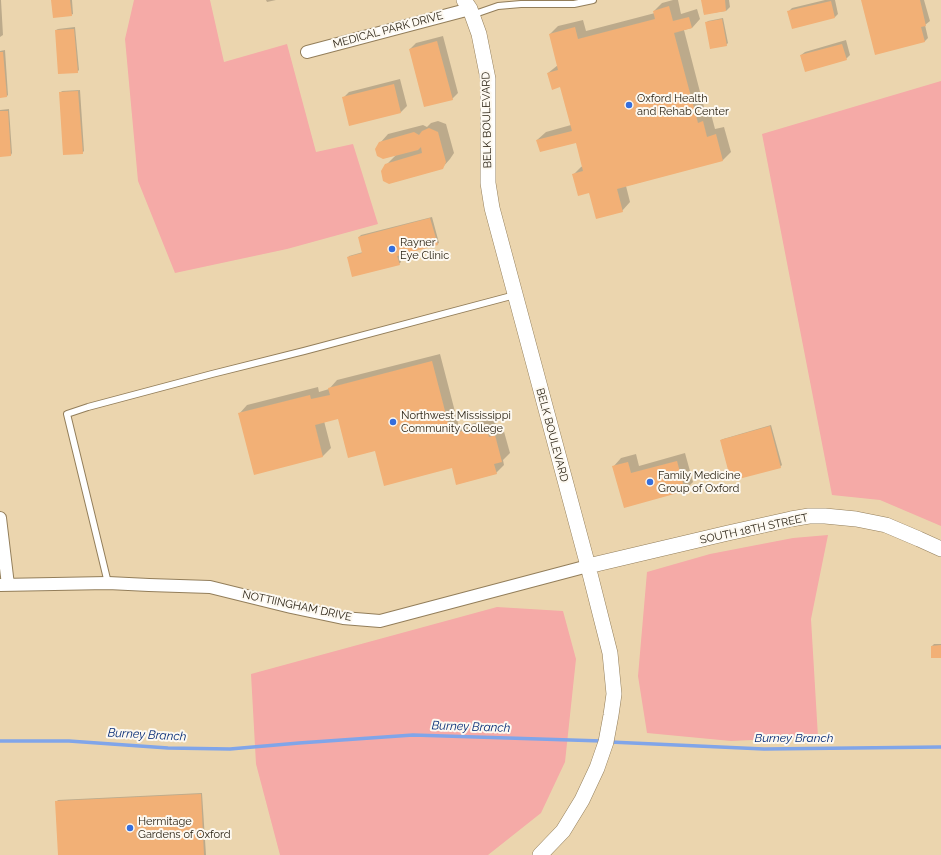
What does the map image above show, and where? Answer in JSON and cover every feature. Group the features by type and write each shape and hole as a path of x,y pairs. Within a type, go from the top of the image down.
{"street":[{"name":"MEDICAL PARK DRIVE","path":"307,52 469,8"},
{"name":"BELK BOULEVARD","path":"469,8 479,34 488,79 488,183 492,208 610,653 614,694 606,742 597,768 582,800 563,831 540,855"},
{"name":"SOUTH 18TH STREET","path":"588,566 728,533 809,516 856,519 886,525 941,549"},
{"path":"0,518 4,585"},
{"name":"NOTTIINGHAM DRIVE","path":"4,585 108,583 210,587 343,618 380,621 588,566"}],"lane":[{"path":"469,8 521,4 574,4 593,0"},
{"path":"108,583 67,414 206,375 304,351 515,295"}],"shaded area":[{"path":"134,0 210,0 224,62 287,44 316,152 353,144 378,224 287,249 175,273 138,181 125,39"},
{"path":"941,81 941,526 880,500 832,495 762,134"},
{"path":"828,535 811,619 818,737 731,741 647,733 638,676 647,572 710,554 793,538"},
{"path":"497,607 563,611 576,659 565,762 541,813 488,855 280,855 256,764 251,674"}],"building":[{"path":"51,0 70,0 72,16 53,18"},
{"path":"701,0 725,0 726,11 704,15"},
{"path":"861,0 920,0 926,26 921,27 925,42 875,55"},
{"path":"831,1 835,18 792,29 787,11"},
{"name":"Oxford Health and Rehab Center","path":"669,6 673,21 689,17 692,28 674,33 698,123 703,121 707,137 716,134 723,161 617,189 623,212 596,219 589,193 578,196 572,174 583,171 576,143 540,152 536,140 572,131 560,87 552,90 547,73 558,70 549,34 575,27 578,39 655,19 653,11"},
{"path":"722,19 727,46 710,49 705,22"},
{"path":"74,29 78,73 58,74 55,30"},
{"path":"437,41 453,100 424,107 409,49"},
{"path":"842,44 847,60 805,72 800,55"},
{"path":"0,52 3,52 7,97 0,98"},
{"path":"394,84 401,113 349,126 342,97"},
{"path":"78,91 83,154 63,155 59,92"},
{"path":"0,111 8,111 11,156 0,157"},
{"path":"429,128 438,132 446,162 443,169 389,184 383,181 381,171 385,164 422,153 421,147 418,150 383,159 377,156 375,149 379,142 414,132 419,135 422,131"},
{"name":"Rayner Eye Clinic","path":"430,218 438,245 397,256 400,265 352,277 347,257 362,253 358,237"},
{"name":"Northwest Mississippi Community College","path":"432,361 451,434 486,425 489,437 495,435 502,462 494,464 497,474 456,485 452,468 384,486 375,451 348,458 338,419 315,425 323,457 254,475 238,413 310,395 311,399 330,395 328,388"},
{"path":"770,426 781,468 731,481 720,440"},
{"name":"Family Medicine Group of Oxford","path":"677,461 685,491 624,508 612,466 628,462 631,473"},
{"path":"941,645 941,658 931,658 931,646"},
{"name":"Hermitage Gardens of Oxford","path":"201,794 204,855 58,855 55,801"}],"waterway":[{"name":"Burney Branch","path":"0,741 69,741 168,748 230,749 413,735 602,741"},
{"name":"Burney Branch","path":"610,742 764,749 941,747"}],"place":[{"name":"Oxford Health and Rehab Center","path":"629,105"},
{"name":"Rayner Eye Clinic","path":"392,249"},
{"name":"Northwest Mississippi Community College","path":"393,422"},
{"name":"Family Medicine Group of Oxford","path":"650,482"},
{"name":"Hermitage Gardens of Oxford","path":"130,828"}]}
